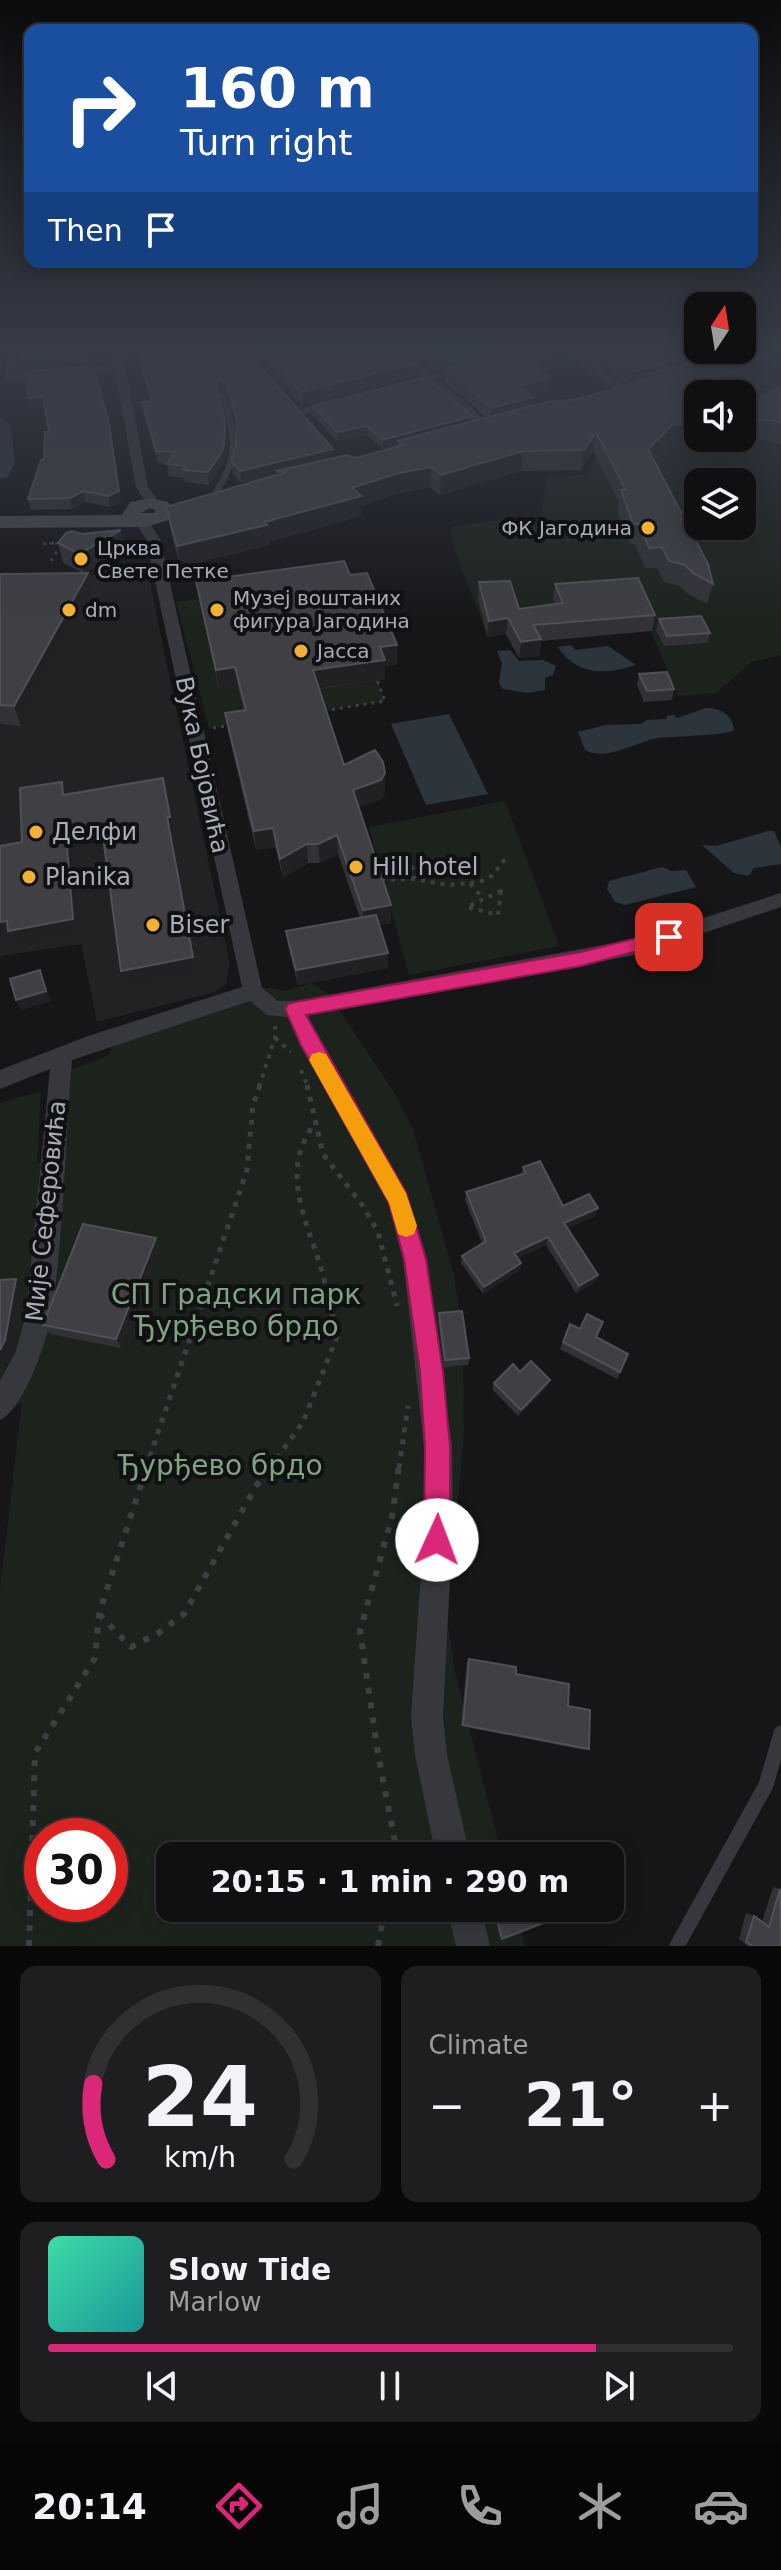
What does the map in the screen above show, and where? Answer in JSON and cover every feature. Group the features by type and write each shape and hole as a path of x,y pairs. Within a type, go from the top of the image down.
{"street":[{"path":"0,522 90,519 153,508 138,445"},
{"path":"210,499 243,493"},
{"name":"Вука Бојовића","path":"153,508 153,539 253,992"},
{"path":"0,1080 62,1055 253,992 274,1009 295,1009 626,949 781,900"},
{"path":"295,1009 308,1040 399,1200 415,1259 438,1447 439,1515 427,1717 431,1755 450,1842"},
{"name":"Мије Сеферовића","path":"0,1407 28,1355 39,1314 62,1055"},
{"path":"467,1922 473,1946"}],"lane":[{"path":"210,499 226,480 235,457 234,445"},
{"path":"677,1946 766,1785 781,1733"}],"path":[{"path":"51,561 62,543"},
{"path":"43,544 72,543"},
{"path":"315,712 385,701 377,680"},
{"path":"195,731 240,724"},
{"path":"374,880 414,879 448,885 470,884 492,876 506,858"},
{"path":"393,879 412,867 414,879"},
{"path":"470,884 482,898"},
{"path":"501,891 498,915 467,907 482,898 501,891"},
{"path":"29,1946 35,1753 95,1658 99,1614 189,1336 247,1170 253,1105 275,1038 295,1056"},
{"path":"300,1068 323,1154 363,1206 378,1232 397,1308"},
{"path":"99,1614 131,1647 157,1634 184,1614 256,1486 303,1422 338,1334 329,1310 324,1278 311,1243 298,1183 299,1156 315,1120"},
{"path":"395,1842 360,1631 392,1517 408,1406 407,1392"},
{"path":"378,1946 382,1922"}],"shaded area":[{"path":"148,574 230,964 226,984 215,992 97,1022 81,944 0,956 0,576"},
{"path":"571,645 575,650 608,646 636,665 603,671 583,668 566,657 558,647"},
{"path":"510,650 519,661 543,660 556,666 553,675 545,678 545,690 527,693 503,689 499,683 502,663 497,651"},
{"path":"706,708 725,713 734,730 711,735 658,738 602,754 585,750 578,732 606,725 641,724 647,720 667,719 666,716 674,715 677,718"},
{"path":"449,714 488,794 426,805 391,724"},
{"path":"774,831 781,847 781,864 754,868 749,876 734,873 702,845 716,846"},
{"path":"662,867 671,871 686,870 696,887 625,905 615,902 607,889 609,881"}],"green space":[{"path":"602,445 684,445 684,452 756,452 756,445 780,445 781,655 752,662 716,693 678,696 651,631 567,637 559,617 485,629 454,548 450,527 508,519 540,520 547,476 586,475"},
{"name":"Јасса","path":"345,580 367,592 397,664 380,667 385,679 378,681 385,701 209,728 176,602"},
{"path":"505,801 559,946 409,975 369,827"},
{"name":"Ђурђево брдо","path":"311,983 329,994 395,1094 413,1129 454,1275 463,1336 464,1434 447,1621 456,1676 498,1842 156,1842 156,1922 519,1922 525,1946 0,1946 0,1590 22,1402 0,1414 0,1103 41,1091 37,1164 50,1159 60,1074 109,1055 110,1050 129,1031 261,987 286,991"}],"building":[{"path":"45,445 112,445 119,491 108,496 83,491 70,498 28,499 41,460 44,459"},
{"path":"154,445 224,445 208,472 183,470 185,466 167,464 175,452 156,451"},
{"path":"236,445 329,445 333,449 240,471 231,462"},
{"path":"403,445 587,445 584,450 523,451 441,475 431,467 395,474 352,488 361,496 264,522 267,525 177,546 166,507 287,472 276,471 347,455 356,458"},
{"path":"603,445 652,445 648,449 684,518 684,540 695,540 708,564 713,584 685,565 669,561 662,547 649,548 639,524 633,524 621,490 626,490"},
{"path":"121,530 79,554 58,543 72,531 82,534"},
{"path":"344,561 350,575 367,573 397,645 380,647 385,660 313,670 344,765 375,750 383,762 385,773 381,780 353,790 391,905 363,910 337,835 318,844 307,844 280,859 273,828 254,831 225,713 246,710 235,667 216,670 196,581"},
{"path":"88,573 14,706 0,705 0,574"},
{"path":"638,578 655,615 533,625 541,639 521,642 508,618 489,621 479,582 510,581 519,609 563,603 555,584"},
{"path":"701,616 710,633 667,636 659,619"},
{"path":"667,672 674,689 647,691 639,674"},
{"path":"163,778 170,817 167,817 193,957 121,971 102,829 66,835 73,919 8,931 7,921 0,922 0,846 22,842 20,788 62,782 63,795"},
{"path":"376,915 388,953 296,970 286,931"},
{"path":"40,970 46,991 16,1000 10,979"},
{"path":"540,1161 563,1206 589,1194 598,1208 564,1223 598,1275 579,1286 548,1237 514,1253 521,1263 484,1287 462,1256 486,1241 466,1192 526,1173 523,1167"},
{"path":"83,1224 156,1238 116,1339 43,1325"},
{"path":"16,1279 5,1340 0,1350 0,1280"},
{"path":"462,1311 469,1358 445,1360 439,1313"},
{"path":"587,1314 603,1322 596,1337 628,1354 620,1372 563,1342 570,1324 580,1329"},
{"path":"531,1361 550,1380 521,1410 494,1383 513,1364 520,1372"},
{"path":"469,1659 516,1667 516,1674 569,1684 568,1706 590,1710 589,1749 463,1725"},
{"path":"780,1889 781,1946 752,1946 746,1942 754,1916 769,1927"},
{"path":"498,1922 546,1922 502,1939"}],"waterway":[{"path":"0,472 4,463 2,445"}],"slow traffic":[{"path":"319,1060 399,1200 406,1226"}],"place":[{"name":"ФК Јагодина","path":"648,528"},
{"name":"Црква Свете Петке","path":"81,559"},
{"name":"dm","path":"69,610"},
{"name":"Музеј воштаних фигура Јагодина","path":"217,610"},
{"name":"Јасса","path":"301,651"},
{"name":"Делфи","path":"36,832"},
{"name":"Hill hotel","path":"356,867"},
{"name":"Planika","path":"29,877"},
{"name":"Biser","path":"153,925"}],"route":[{"path":"437,1540 438,1447 415,1259 399,1200 308,1040 295,1009 581,959 669,937"}],"park label":[{"name":"СП Градски парк Ђурђево брдо","path":"236,1310"}]}
